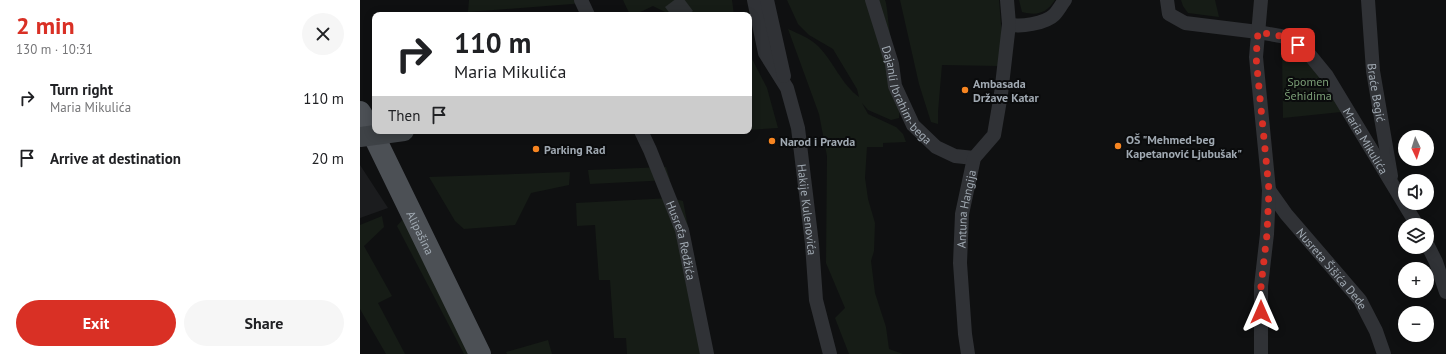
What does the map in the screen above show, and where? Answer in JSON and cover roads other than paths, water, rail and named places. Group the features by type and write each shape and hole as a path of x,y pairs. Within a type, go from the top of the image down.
{"main road":[{"name":"Alipašina","path":"360,112 372,132"},
{"name":"Alipašina","path":"373,134 480,354"},
{"path":"360,137 382,134"}],"street":[{"path":"581,0 587,12"},
{"name":"Hakije Kulenovića","path":"754,0 765,53 787,88 798,128 804,167 816,300 830,354"},
{"path":"767,0 787,88"},
{"name":"Dajanli Ibrahim-bega","path":"872,0 892,64 895,86 913,125 936,147 955,156 974,158"},
{"name":"Antuna Hangija","path":"968,354 964,327 960,263 962,214 974,158 994,135 1001,94 1009,24 1007,0"},
{"path":"1009,24 1015,26 1032,24 1053,17 1065,0"},
{"name":"Maria Mikulića","path":"1167,0 1169,14 1186,23 1286,37 1309,54 1327,76 1413,218"},
{"path":"1261,0 1256,57 1269,190 1267,234 1261,286 1261,354"},
{"name":"Braće Begić","path":"1368,0 1373,70 1393,184"},
{"name":"Husrefa Redžića","path":"642,134 650,150 682,230 707,354"},
{"name":"Nusreta Šišića Dede","path":"1269,190 1286,214 1360,300 1376,331 1384,354"},
{"path":"1434,252 1441,260 1446,292"}],"tunnel":[{"path":"675,12 691,0"}],"place":[{"name":"Ambasada Države Katar","path":"965,90"},
{"name":"Narod i Pravda","path":"772,141"},
{"name":"OŠ \"Mehmed-beg Kapetanović Ljubušak\"","path":"1118,146"},
{"name":"Parking Rad","path":"536,149"}],"park label":[{"name":"Spomen Šehidima","path":"1308,88"}]}
